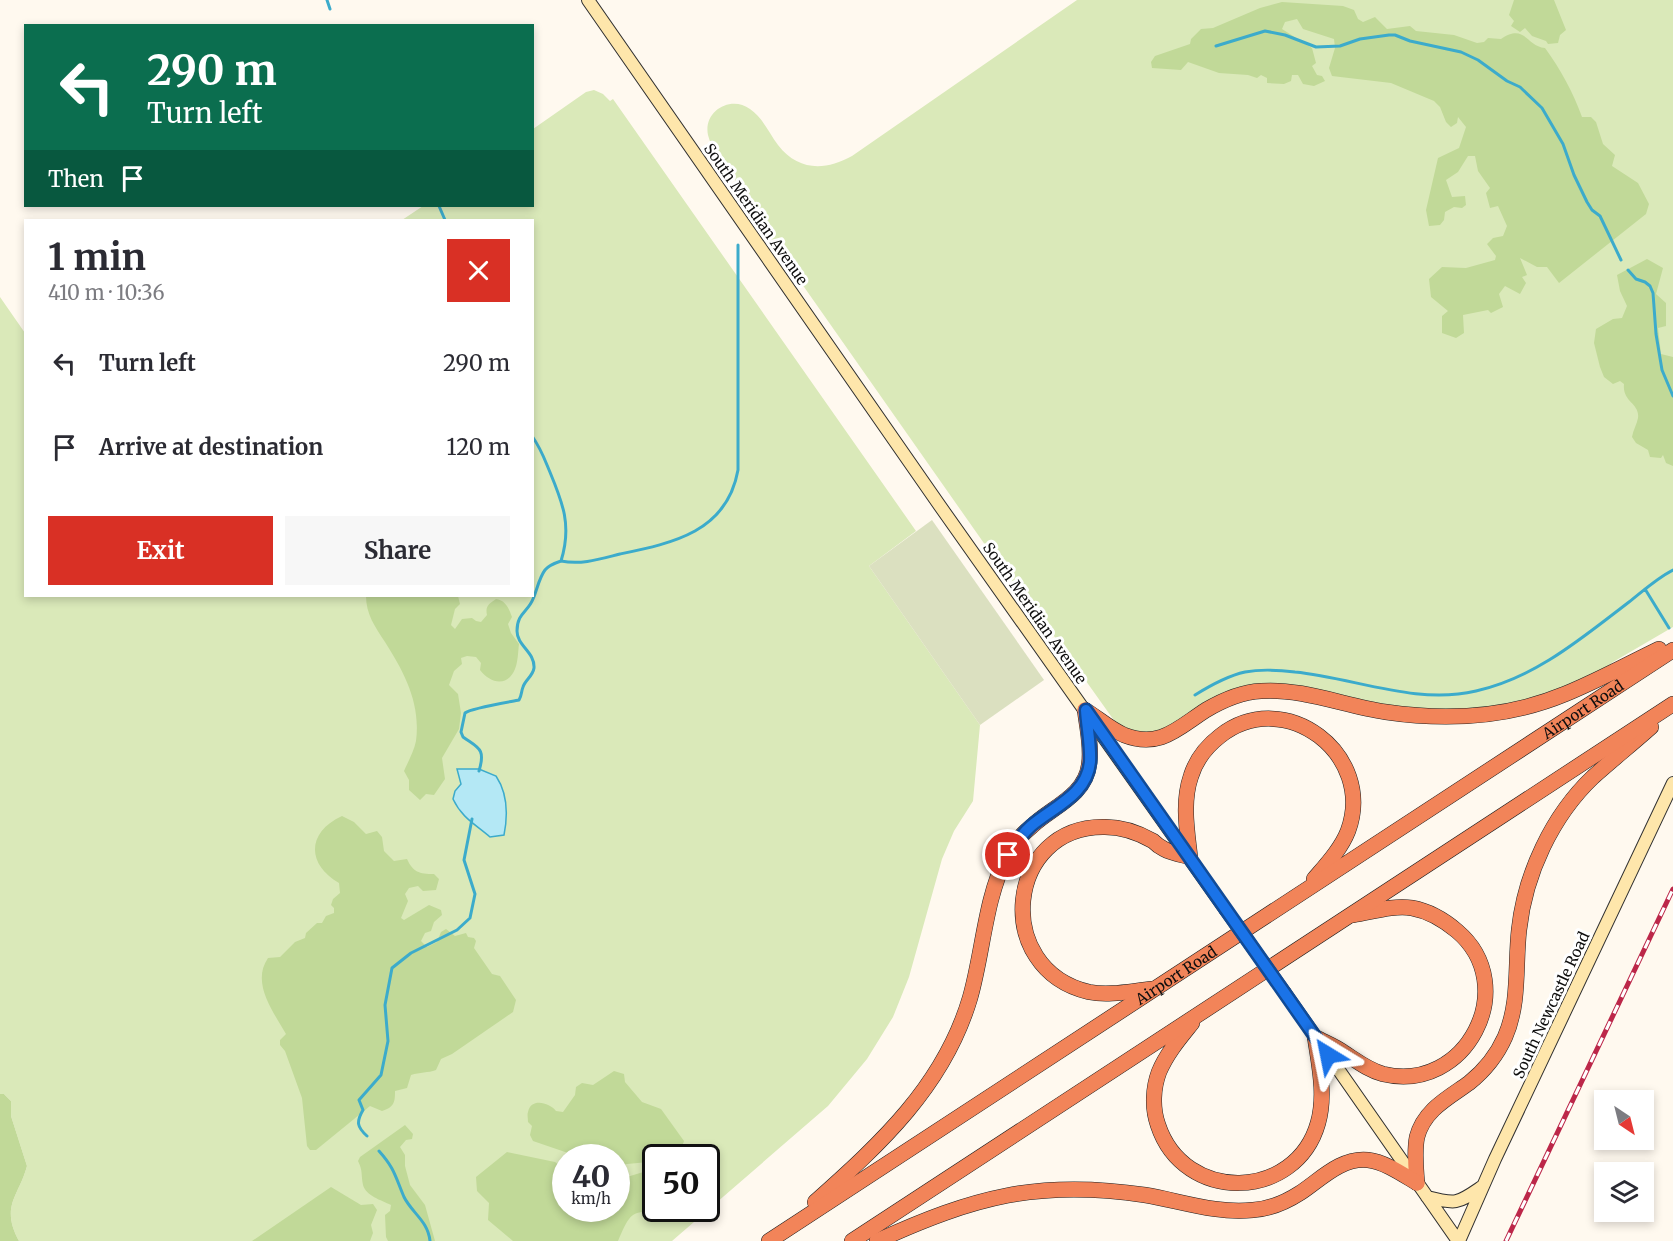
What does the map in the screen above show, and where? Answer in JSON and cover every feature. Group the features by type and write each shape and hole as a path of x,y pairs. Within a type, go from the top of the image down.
{"highway":[{"path":"1086,710 1122,734 1150,740 1162,738 1176,731 1204,711 1234,696 1260,691 1291,693 1383,712 1415,716 1474,716 1504,712 1564,694 1673,643"},
{"name":"Airport Road","path":"773,1238 1673,650"},
{"path":"852,1241 1347,916 1670,708"},
{"path":"1417,1183 1415,1152 1417,1136 1424,1121 1431,1111 1483,1070 1494,1056 1507,1031 1514,1007 1516,950 1524,900 1541,852 1552,830 1592,778 1670,708"},
{"path":"773,1238 870,1153 915,1103 932,1079 951,1044 969,1000 994,889 1008,855 1033,824 1071,797 1088,772 1090,750 1086,710"},
{"path":"1156,988 1107,994 1089,992 1059,980 1038,960 1029,946 1022,918 1024,889 1038,860 1048,849 1060,839 1090,828 1125,829 1142,835 1164,850 1190,857 1186,814 1187,794 1195,765 1203,752 1220,736 1239,724 1265,719 1296,722 1324,738 1345,766 1351,782 1352,817 1341,846 1305,891"},
{"path":"1315,1037 1368,1069 1404,1076 1438,1068 1453,1059 1477,1030 1484,1013 1486,992 1484,972 1476,953 1464,937 1449,924 1432,914 1412,908 1394,908 1347,916"},
{"path":"1199,1013 1172,1048 1158,1074 1154,1090 1156,1121 1162,1138 1172,1154 1188,1169 1206,1178 1225,1183 1248,1183 1269,1177 1285,1169 1309,1143 1318,1124 1322,1103 1315,1037"},
{"path":"876,1241 926,1218 964,1205 999,1196 1033,1191 1070,1188 1106,1191 1237,1212 1276,1205 1301,1192 1338,1166 1351,1161 1367,1160 1383,1164 1417,1183"}],"main road":[{"name":"South Meridian Avenue","path":"588,0 1458,1241"},
{"name":"South Newcastle Road","path":"1458,1241 1673,783"},
{"path":"1427,1197 1449,1203 1456,1202 1484,1185"}],"green space":[{"path":"1077,0 1673,0 1673,627 1603,670 1562,690 1499,708 1420,711 1276,685 1171,729 1144,735 1119,725 1113,719 988,549 743,200 734,177 712,146 708,135 708,126 714,113 727,105 743,105 759,117 778,145 794,160 812,166 842,161"},
{"path":"1514,0 1554,0 1566,30 1560,35 1558,43 1548,44 1532,36 1525,28 1520,32 1511,26 1514,21 1509,15"},
{"path":"1282,2 1343,6 1354,10 1358,19 1363,22 1375,17 1387,29 1410,26 1416,31 1454,35 1477,43 1484,42 1488,38 1501,39 1515,33 1545,48 1566,81 1582,117 1591,117 1596,122 1603,144 1615,155 1612,166 1638,183 1649,204 1646,214 1559,283 1547,267 1537,267 1520,258 1527,275 1522,277 1526,283 1520,294 1505,286 1499,294 1503,307 1491,313 1488,310 1463,315 1464,333 1456,338 1442,333 1442,316 1448,311 1431,297 1429,279 1442,267 1466,268 1495,260 1496,256 1487,244 1493,238 1503,236 1507,226 1498,206 1490,208 1486,193 1490,188 1478,171 1475,156 1468,156 1458,172 1446,180 1452,197 1465,196 1466,205 1462,208 1454,207 1445,212 1444,220 1440,225 1429,226 1426,210 1438,158 1459,148 1466,127 1458,117 1457,123 1451,127 1434,101 1391,83 1332,76 1329,68 1335,48 1334,39 1303,29 1297,19 1285,22 1282,29 1312,48 1316,63 1312,66 1317,75 1322,76 1325,81 1314,86 1303,84 1298,75 1292,75 1291,81 1284,84 1267,83 1267,78 1261,75 1257,78 1248,75 1219,73 1188,62 1181,70 1152,68 1151,62 1155,56 1190,44 1191,39 1201,29 1213,28 1260,8"},
{"path":"594,90 603,94 610,101 613,99 916,531 869,566 980,725 973,801 954,831 942,859 909,977 893,1017 867,1059 828,1106 720,1199 720,1144 642,1144 642,1222 694,1222 672,1241 19,1241 11,1219 11,1210 27,1166 11,1116 11,1101 4,1094 0,1094 0,297 24,332 24,597 534,597 534,219 404,219 422,207 534,207 534,128 586,92"},
{"path":"1647,259 1663,268 1656,294 1666,303 1666,326 1658,328 1661,354 1673,357 1673,466 1666,463 1663,455 1661,458 1650,457 1648,450 1636,443 1632,437 1638,413 1626,395 1624,384 1620,381 1613,384 1604,377 1594,343 1596,329 1613,319 1622,318 1627,306 1620,291 1617,275"},
{"path":"932,520 1044,680 980,725 869,566"},
{"path":"366,597 458,597 460,604 455,609 451,625 455,629 462,619 472,618 481,622 487,615 488,606 496,599 506,605 512,617 508,624 519,644 516,666 508,679 498,682 489,678 480,670 481,663 476,657 461,658 462,664 454,671 449,685 458,694 461,713 459,729 442,758 445,779 434,795 426,794 420,800 409,790 409,780 404,771 416,741 416,714 410,688 368,609"},
{"path":"342,816 354,822 366,834 377,831 382,837 384,851 394,861 407,859 417,871 434,874 439,879 436,890 423,891 418,886 409,888 405,894 408,901 401,918 404,920 429,905 441,910 442,915 434,922 431,931 425,933 421,941 427,947 437,942 441,932 446,929 455,936 466,933 468,937 476,941 474,948 492,974 500,976 516,1000 513,1012 452,1054 441,1059 436,1070 411,1075 407,1088 395,1091 394,1102 389,1108 382,1111 370,1106 316,1150 310,1150 307,1146 302,1098 285,1051 280,1045 280,1040 286,1034 266,997 262,977 268,958 280,957 295,942 305,938 306,933 317,923 322,923 326,916 334,913 331,905 333,899 340,893 339,883 321,867 316,858 315,848 322,831"},
{"path":"614,1071 624,1074 625,1082 642,1102 661,1109 684,1141 683,1144 642,1144 642,1163 630,1164 630,1144 552,1144 552,1148 533,1141 530,1135 532,1126 528,1122 528,1114 533,1104 545,1104 556,1111 563,1112 575,1095 576,1087 582,1083 593,1085"},
{"path":"0,1094 4,1094 11,1101 11,1116 27,1166 11,1210 11,1219 19,1241 0,1241"},
{"path":"405,1125 413,1134 412,1139 406,1140 400,1147 405,1155 405,1166 410,1185 425,1205 435,1241 388,1241 385,1215 390,1211 391,1205 371,1195 363,1185 358,1161 360,1157"},
{"path":"507,1152 552,1161 552,1222 627,1222 618,1241 513,1241 488,1220 489,1203 477,1191 476,1177"},
{"path":"642,1172 642,1212 630,1218 630,1176"},
{"path":"331,1187 361,1205 373,1204 377,1210 371,1225 373,1233 370,1241 252,1241"}],"water":[{"path":"457,769 479,769 496,776 503,790 506,805 504,835 490,837 460,811 453,799 455,791 461,784"}],"waterway":[{"path":"327,0 330,9"},
{"path":"1216,46 1265,31 1285,35 1316,47 1340,46 1360,39 1395,35 1410,41 1461,52 1478,60 1507,81 1520,87 1542,108 1563,144 1587,202 1600,216 1621,260"},
{"path":"439,207 445,219"},
{"path":"561,561 591,561 678,539 710,521 722,508 732,491 738,470 738,245"},
{"path":"1628,270 1636,279 1650,286 1653,293 1662,370 1673,396"},
{"path":"534,439 561,500 566,535 561,561 550,565 543,573 534,596"},
{"path":"1195,695 1232,676 1264,670 1318,675 1408,693 1430,695 1476,691 1498,685 1538,667 1594,629 1673,570"},
{"path":"1645,589 1669,628"},
{"path":"479,771 481,753 463,737 461,732 465,713 482,707 519,700 521,697 524,685 534,668 534,662 520,641 517,625 533,597"},
{"path":"367,1136 359,1124 363,1110 359,1100 381,1075 388,1041 385,1005 392,968 411,953 457,930 470,918 475,894 464,860 472,819"},
{"path":"379,1151 392,1168 407,1203 423,1223 430,1241"}],"railway":[{"path":"1506,1241 1673,889"}],"route":[{"path":"1008,855 1033,824 1071,797 1082,784 1090,762 1086,710 1328,1055"}]}
